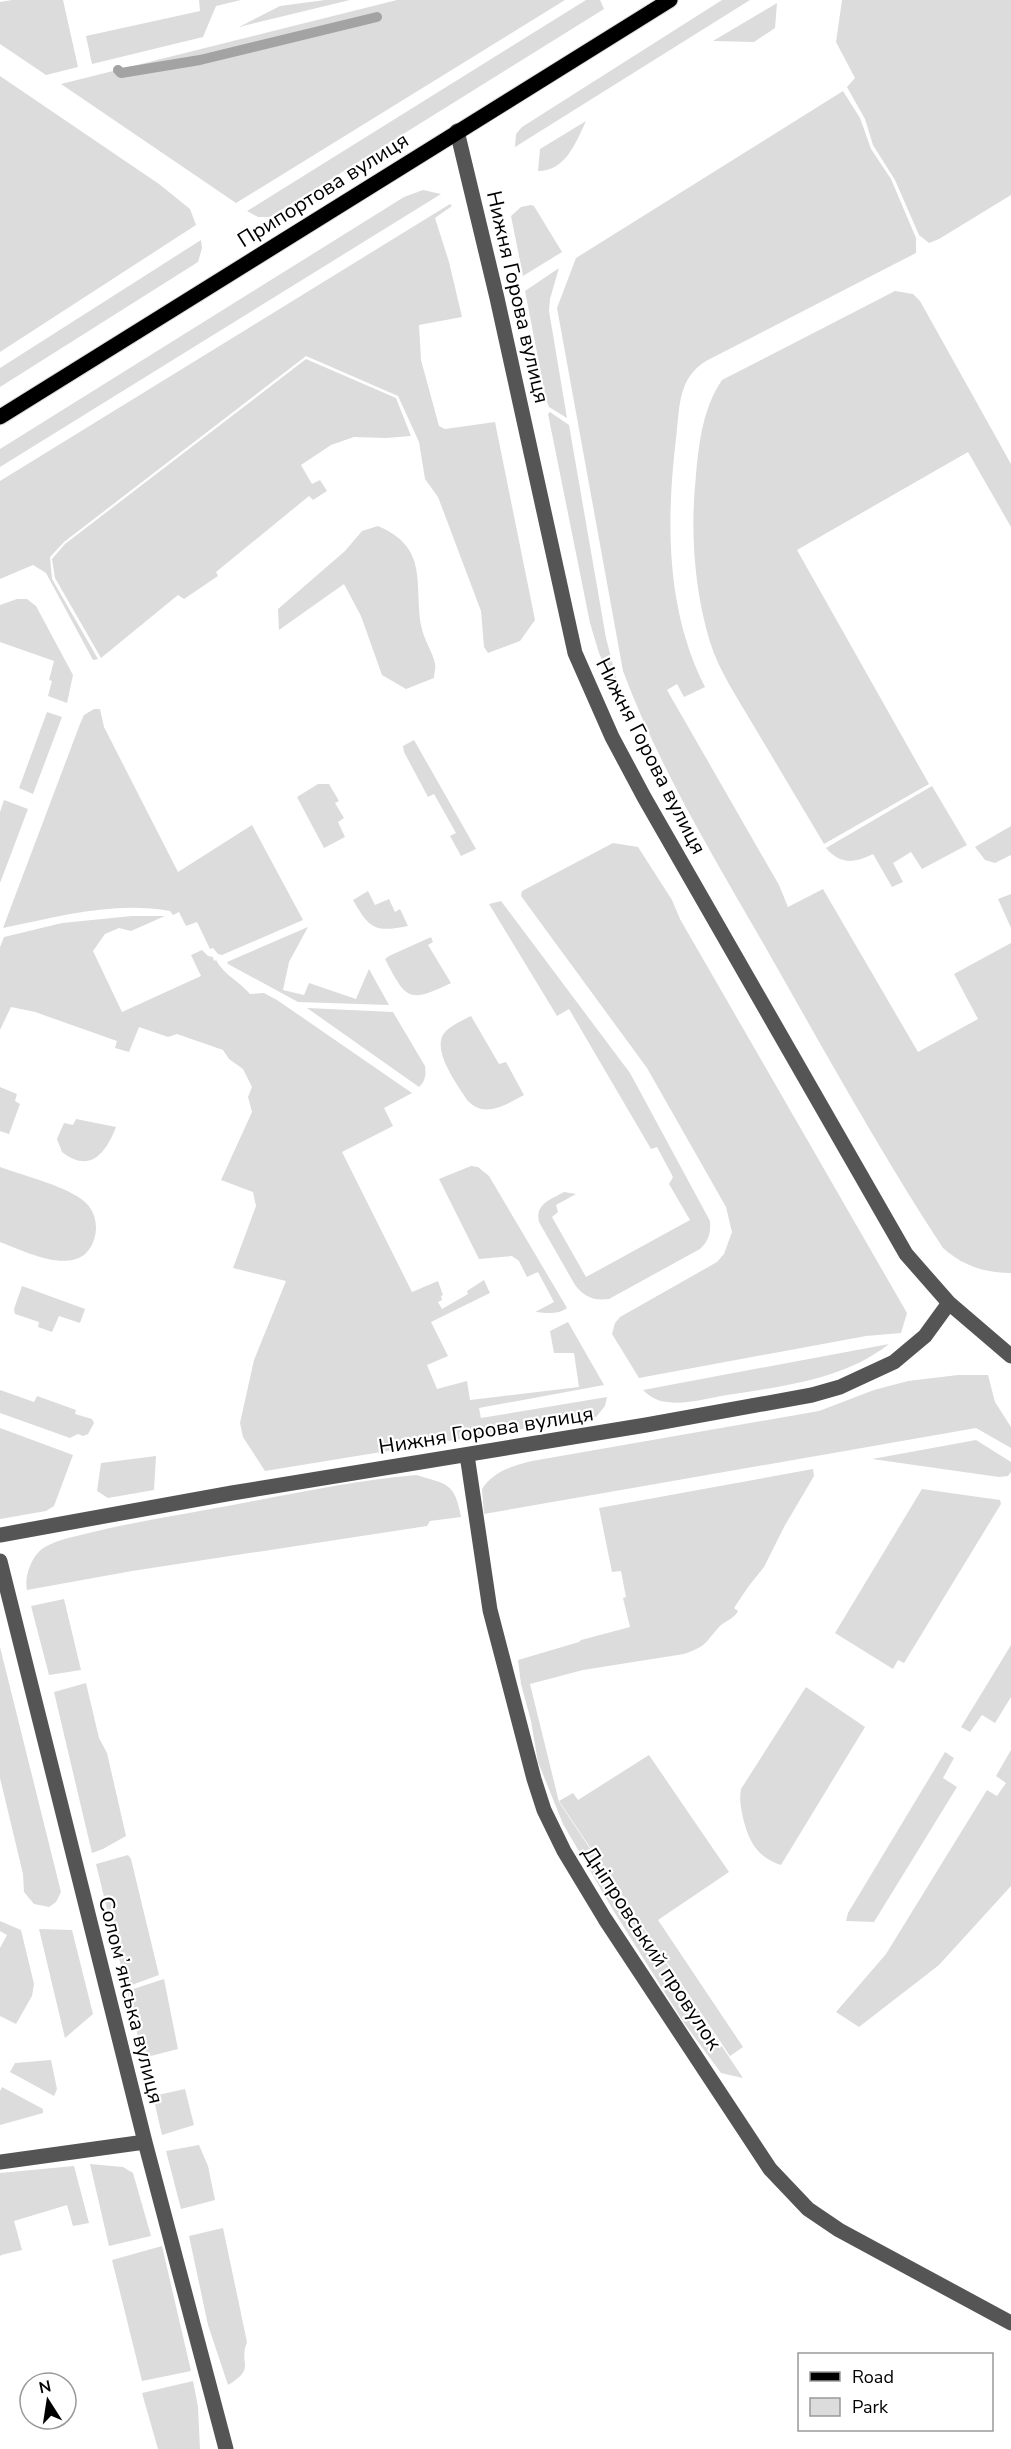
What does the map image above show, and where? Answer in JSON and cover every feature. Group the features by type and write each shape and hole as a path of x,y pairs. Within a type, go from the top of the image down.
{"main road":[{"name":"Припортова вулиця","path":"0,417 670,0"}],"street":[{"name":"Нижня Горова вулиця","path":"457,131 495,287 575,653 612,736 644,797 906,1254 949,1303 1011,1356"},
{"name":"Нижня Горова вулиця","path":"0,1535 232,1493 770,1402 840,1387 878,1371 912,1349 949,1303"},
{"name":"Дніпровський провулок","path":"467,1455 490,1610 534,1779 544,1810 564,1851 604,1919 770,2169 808,2209 839,2230 1011,2323"},
{"name":"Соломʼянська вулиця","path":"0,1561 145,2142 226,2449"},
{"path":"0,2162 145,2142"}],"green space":[{"path":"63,0 78,67 46,75 0,44 0,2"},
{"path":"199,0 241,0 216,6 203,37 92,64 86,36 200,11"},
{"path":"325,0 350,0 239,27 280,6"},
{"path":"397,0 565,0 236,203 61,84"},
{"path":"586,0 600,0 604,9 270,217 258,217 247,211"},
{"path":"722,0 750,0 515,147 516,134 522,127"},
{"path":"842,0 1011,0 1011,195 929,243 919,235 895,180 873,145 865,119 847,87 855,78 836,42"},
{"path":"777,3 775,28 754,42 713,41"},
{"path":"0,76 159,184 190,209 196,225 0,352"},
{"path":"843,91 860,118 871,149 891,179 916,238 916,253 706,361 690,376 680,405 673,470 670,534 676,597 692,658 705,687 684,697 677,684 667,690 779,885 788,907 823,889 918,1052 978,1019 954,974 1011,943 1011,1273 992,1272 966,1264 943,1248 831,1063 708,848 654,744 623,671 557,308 576,258"},
{"path":"586,121 574,146 563,161 548,170 538,171 540,149"},
{"path":"423,190 441,194 0,467 0,449 404,197"},
{"path":"450,204 452,206 435,218 449,262 462,317 419,325 421,360 439,426 445,429 495,422 535,620 520,641 488,653 484,647 481,611 438,497 425,479 419,442 398,396 306,356 64,542 50,557 52,579 98,659 93,660 46,573 33,565 0,579 0,481"},
{"path":"534,206 562,252 523,276 511,216 521,207"},
{"path":"201,240 202,248 198,262 0,387 0,368"},
{"path":"559,268 549,311 567,418 549,407 546,399 525,291"},
{"path":"895,291 913,294 920,301 1011,464 1011,527 968,452 797,550 929,784 824,844 729,684 710,642 700,601 695,559 693,517 699,450 706,414 722,380"},
{"path":"306,359 396,398 411,436 354,437 331,445 301,465 312,484 320,480 327,491 313,500 309,496 216,572 218,576 184,599 178,595 101,658 55,578 52,559 65,544"},
{"path":"550,412 569,425 606,638 626,716 599,653 590,623 548,414"},
{"path":"378,526 394,535 405,545 412,556 418,581 421,625 435,664 434,678 406,689 382,675 361,616 344,584 279,630 278,609 345,551 362,531"},
{"path":"17,599 27,599 36,606 73,675 67,703 48,696 54,661 0,642 0,605"},
{"path":"94,709 100,709 104,727 178,872 252,825 303,920 222,955 213,948 210,949 197,922 186,926 179,912 173,915 170,911 149,908 107,909 3,928 80,724 84,715"},
{"path":"47,712 62,717 33,794 19,788"},
{"path":"414,740 476,849 461,856 450,836 456,833 434,794 428,797 404,752 403,746"},
{"path":"318,784 329,784 339,801 335,803 344,818 338,822 345,837 324,848 297,797"},
{"path":"932,786 967,845 922,869 911,852 893,863 903,882 892,887 873,854 848,861 831,854 826,848"},
{"path":"4,800 28,809 0,883 0,812"},
{"path":"1011,826 1011,855 995,863 985,860 975,847"},
{"path":"613,843 638,847 672,900 680,919 907,1313 901,1333 866,1336 639,1378 612,1334 615,1323 620,1317 717,1262 724,1254 732,1232 726,1207 647,1068 521,896 522,891"},
{"path":"368,891 375,905 389,899 395,912 400,909 408,926 387,929 368,922 353,900"},
{"path":"1011,894 1011,928 998,899"},
{"path":"501,901 630,1073 710,1221 709,1236 700,1249 609,1299 590,1297 582,1293 575,1285 539,1222 539,1211 545,1203 564,1192 576,1194 556,1205 558,1212 552,1217 586,1277 690,1220 669,1184 673,1177 657,1147 651,1149 569,1009 557,1016 489,904"},
{"path":"132,916 165,916 131,931 119,928 105,934 93,951 122,1012 201,976 191,955 202,950 208,956 213,957 223,970 250,994 264,993 277,1000 412,1093 384,1108 393,1126 342,1152 412,1292 438,1281 443,1295 442,1300 438,1302 442,1309 468,1294 467,1291 484,1280 490,1293 431,1322 448,1356 427,1365 437,1389 467,1381 470,1400 579,1387 574,1353 554,1353 550,1331 568,1322 604,1385 479,1408 481,1418 607,1397 605,1406 596,1417 265,1471 243,1437 240,1423 254,1360 286,1281 233,1268 256,1206 253,1192 221,1180 252,1112 248,1097 252,1087 243,1069 229,1059 223,1050 177,1034 168,1037 139,1027 129,1052 115,1048 117,1041 35,1012 11,1007 0,1030 0,947 4,937 62,923"},
{"path":"308,927 289,962 283,990 304,995 309,983 356,999 369,969 389,1005 298,1002 227,962"},
{"path":"431,937 433,942 428,945 451,983 426,994 410,994 398,983 385,959"},
{"path":"307,1008 393,1012 425,1066 423,1082 419,1087"},
{"path":"471,1016 499,1064 506,1062 524,1095 509,1103 487,1109 480,1109 467,1100 446,1066 441,1046 446,1031"},
{"path":"0,1087 17,1094 15,1101 20,1104 9,1134 0,1131"},
{"path":"76,1119 116,1127 102,1152 89,1161 72,1158 62,1152 57,1139 64,1123 73,1125"},
{"path":"471,1166 478,1167 489,1176 567,1308 556,1313 535,1312 554,1302 538,1272 527,1277 519,1261 512,1256 479,1259 439,1179"},
{"path":"0,1167 57,1186 85,1202 96,1222 95,1236 89,1250 79,1258 67,1261 54,1260 39,1257 0,1242"},
{"path":"22,1286 85,1309 80,1323 59,1316 52,1332 38,1327 39,1322 15,1314 14,1309"},
{"path":"889,1344 852,1366 812,1380 791,1384 682,1403 660,1401 643,1390"},
{"path":"958,1375 988,1375 995,1402 1011,1427 1011,1448 976,1428 484,1514 482,1489 492,1478 517,1465 819,1411 874,1390 908,1381"},
{"path":"0,1390 34,1402 37,1396 76,1410 75,1414 92,1419 94,1423 88,1434 83,1436 78,1434 70,1438 0,1413"},
{"path":"0,1428 73,1455 54,1506 46,1511 0,1519"},
{"path":"976,1440 1011,1462 1011,1472 1008,1476 999,1477 872,1459"},
{"path":"156,1456 154,1490 108,1498 97,1491 101,1463"},
{"path":"813,1469 814,1476 764,1567 734,1608 738,1611 702,1646 684,1654 583,1670 530,1684 559,1802 743,2078 721,2073 684,2023 613,1910 563,1824 538,1762 518,1660 630,1627 623,1598 626,1597 621,1571 612,1572 599,1508"},
{"path":"416,1475 448,1486 456,1497 461,1517 430,1521 427,1526 132,1571 27,1590 28,1573 36,1555 50,1544 62,1540 135,1523 310,1490"},
{"path":"922,1489 1000,1500 1001,1504 904,1663 898,1660 893,1669 835,1633"},
{"path":"64,1599 81,1670 49,1675 31,1606"},
{"path":"1011,1645 1011,1697 995,1723 982,1715 970,1732 961,1727"},
{"path":"0,1647 61,1892 56,1902 49,1907 34,1904 24,1892 23,1874 0,1778"},
{"path":"86,1683 99,1738 107,1753 126,1836 92,1853 54,1692"},
{"path":"806,1687 865,1727 781,1865 766,1858 751,1841 743,1818 740,1793"},
{"path":"1011,1750 1011,1886 939,1965 859,2027 836,2012 886,1954 987,1790 997,1796 1006,1783 996,1776"},
{"path":"945,1752 954,1758 943,1778 957,1787 874,1922 846,1921 848,1913"},
{"path":"649,1755 729,1872 658,1920 743,2047 730,2056 559,1801 573,1793 578,1800"},
{"path":"128,1855 131,1859 159,1975 126,1987 96,1864"},
{"path":"0,1921 21,1930 34,1984 32,1996 16,2024 0,2016 0,1948 7,1935 0,1931"},
{"path":"39,1929 72,1930 93,2014 65,2038"},
{"path":"164,1979 178,2049 143,2058 127,1991"},
{"path":"51,2060 57,2089 54,2096 10,2072 15,2063"},
{"path":"2,2087 43,2109 43,2113 0,2125"},
{"path":"185,2089 194,2125 162,2135 153,2096"},
{"path":"199,2145 208,2166 215,2200 181,2209 166,2151"},
{"path":"90,2164 123,2167 133,2173 151,2236 109,2246"},
{"path":"74,2166 89,2223 73,2226 67,2205 14,2221 22,2250 0,2257 0,2173"},
{"path":"223,2228 247,2342 244,2370 228,2385 208,2325 189,2236"},
{"path":"162,2246 191,2371 142,2381 112,2260"},
{"path":"193,2381 198,2407 200,2449 158,2449 142,2393"}],"waterway":[{"path":"118,70 121,73 200,60 377,17"}]}
